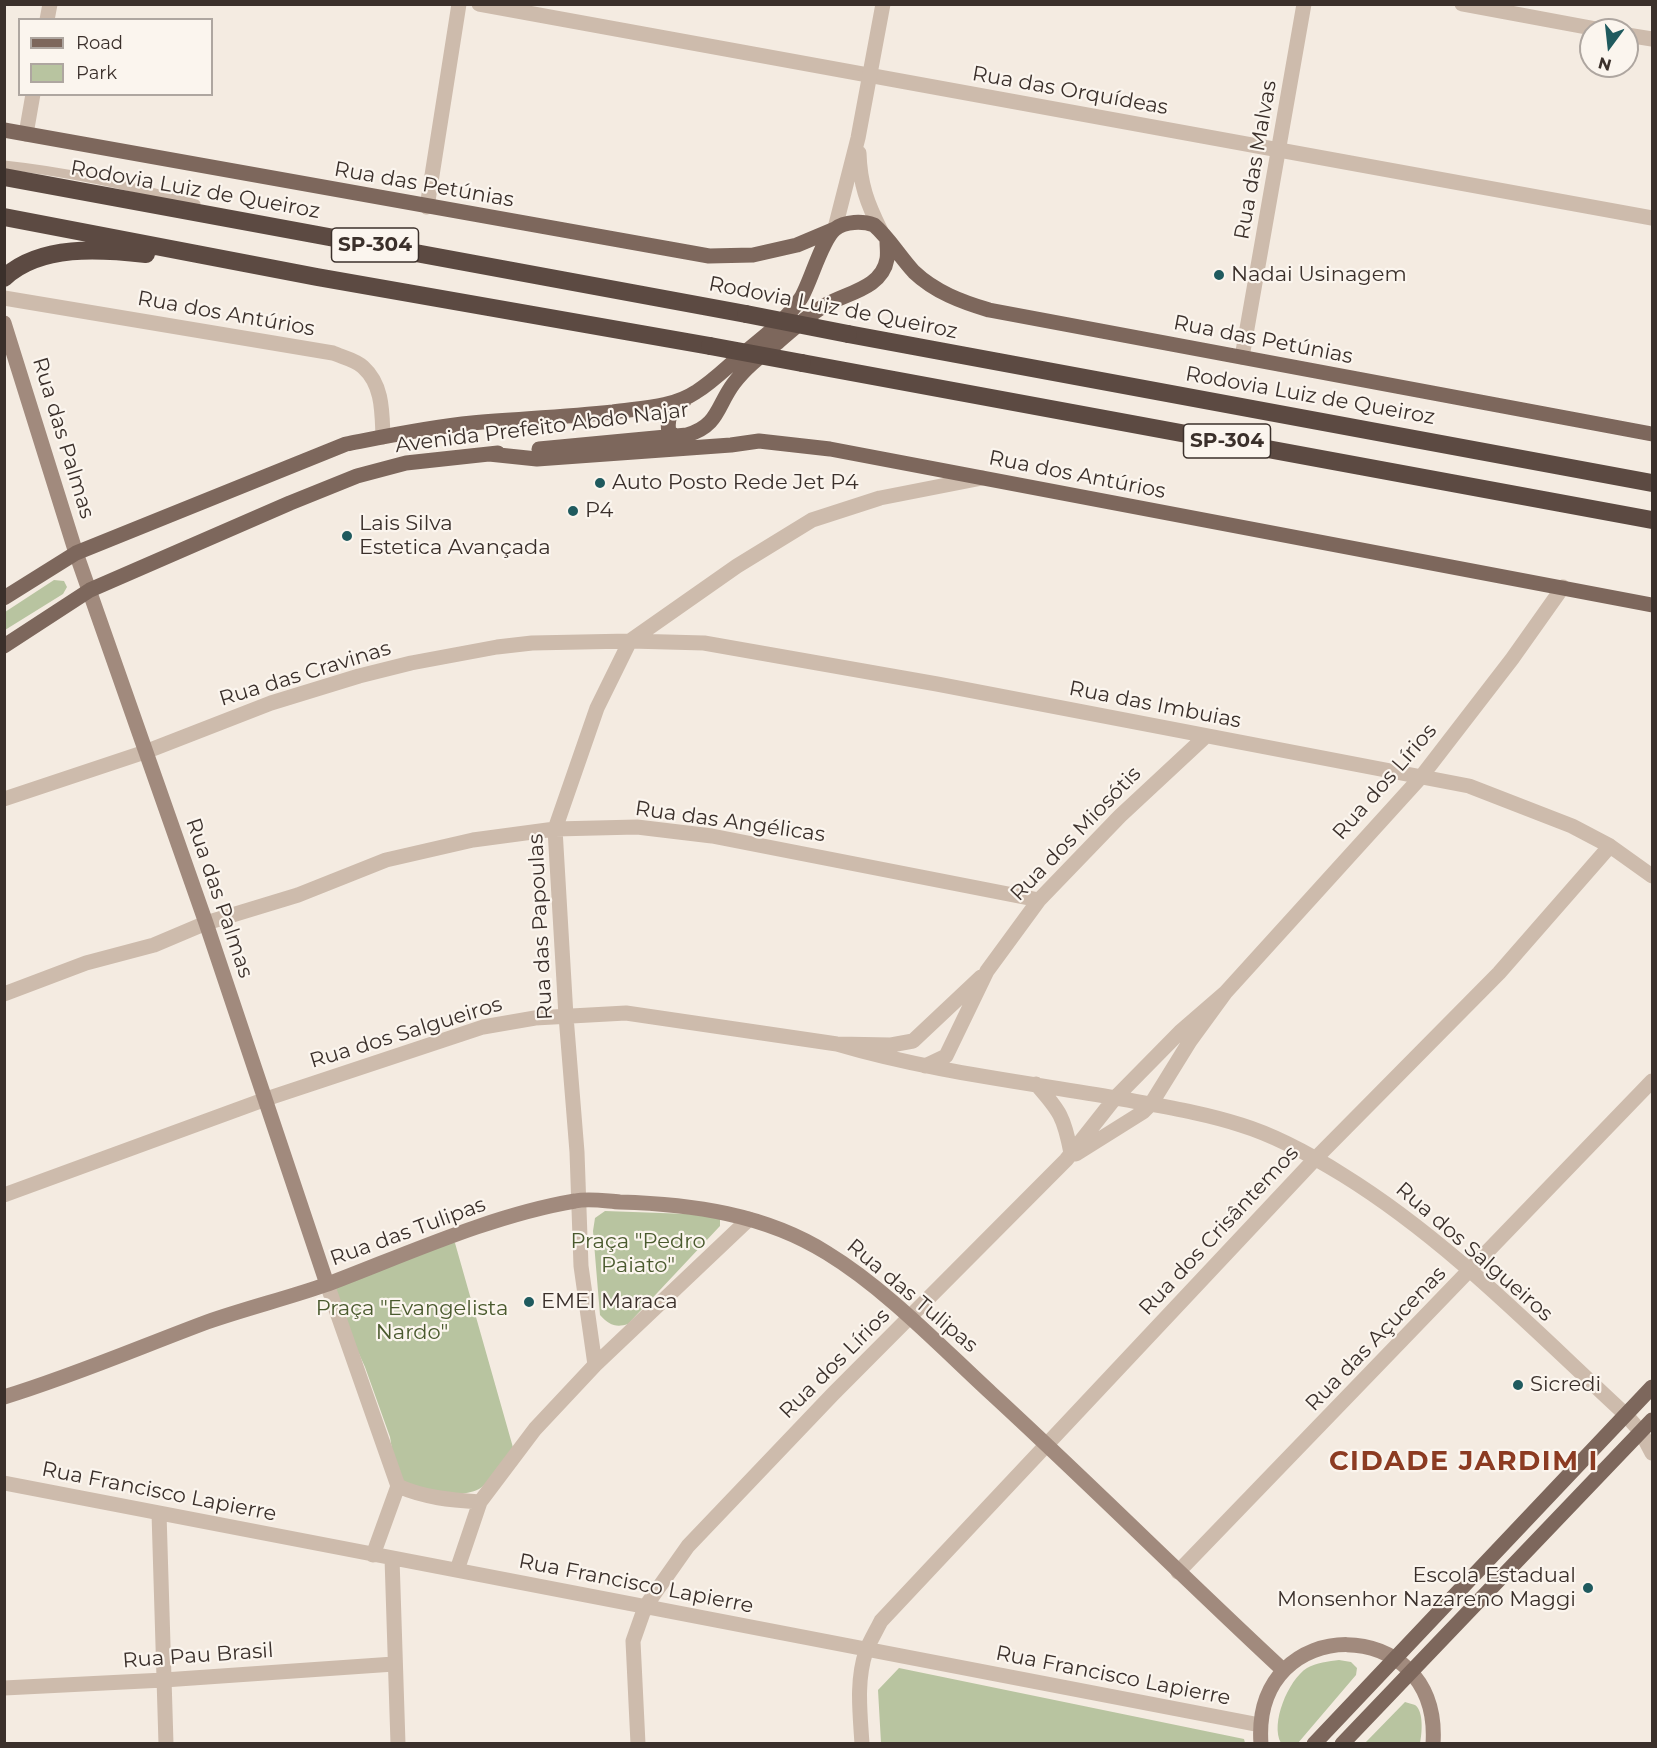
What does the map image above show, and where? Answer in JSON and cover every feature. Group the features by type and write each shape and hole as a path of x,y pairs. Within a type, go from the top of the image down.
{"highway":[{"name":"Rodovia Luiz de Queiroz","path":"4,177 1653,483"},
{"name":"SP-304","path":"4,218 1653,520"},
{"path":"4,278 20,265 39,258 97,250 317,276"},
{"path":"1534,498 1653,528"}],"main road":[{"name":"Rua das Petúnias","path":"4,130 709,256 753,255 797,245 835,228"},
{"path":"835,228 850,223 866,222 884,236"},
{"name":"Avenida Prefeito Abdo Najar","path":"4,598 76,553 346,444 469,423 572,416 653,407 694,394 794,309 820,257 823,245 835,228"},
{"name":"Rua das Petúnias","path":"884,236 915,272 935,287 960,301 989,310 1652,431"},
{"name":"Avenida Prefeito Abdo Najar","path":"4,646 90,590 290,502 357,476 406,463 687,435 703,429 715,417 726,393 747,368 817,310 835,299 872,283 887,260 884,236"},
{"name":"Rua das Palmas","path":"4,323 76,553 206,923 327,1284"},
{"path":"694,394 674,408 669,415 669,432 689,444 703,447"},
{"name":"Rua dos Antúrios","path":"489,454 537,459 731,446 759,441 830,449 1653,604"},
{"path":"4,585 62,562"},
{"name":"Rua das Tulipas","path":"4,1397 212,1321 327,1284 389,1258 517,1215 579,1200 655,1203 730,1213 781,1230 826,1252 910,1318 1047,1444 1178,1572 1283,1670"},
{"path":"1314,1743 1653,1387"},
{"path":"1342,1743 1653,1420"},
{"path":"1261,1743 1260,1725 1267,1696 1283,1670 1298,1657 1317,1648 1357,1643 1376,1648 1394,1657 1411,1671 1423,1687 1431,1706 1434,1725 1433,1743"}],"street":[{"path":"426,207 459,4"},
{"name":"Rua das Orquídeas","path":"479,4 1653,218"},
{"path":"835,228 858,138 883,4"},
{"name":"Rua das Malvas","path":"1242,357 1304,4"},
{"path":"1462,4 1579,26"},
{"path":"26,134 33,96"},
{"path":"858,138 860,170 866,202 884,236"},
{"name":"Rua dos Antúrios","path":"4,298 333,353 362,365 377,385 381,401 383,437"},
{"name":"Rua das Papoulas","path":"595,1365 581,1266 577,1152 555,829 597,708 630,641 737,566 812,520 880,498 982,478"},
{"name":"Rua dos Lírios","path":"1069,1156 1143,1112 1151,1104 1190,1041 1225,993 1421,777 1512,659 1563,587"},
{"name":"Rua das Imbuias","path":"630,641 704,643 937,684 1469,786 1572,826 1610,846 1653,876"},
{"name":"Rua das Cravinas","path":"4,799 145,752 271,703 359,676 411,663 532,643 630,641"},
{"name":"Rua dos Miosótis","path":"913,1041 987,970 1039,900 1120,816 1206,736"},
{"name":"Rua das Angélicas","path":"4,994 86,963 154,945 206,923 298,896 386,860 473,840 555,829 637,827 712,836 1039,900"},
{"name":"Rua dos Crisântemos","path":"862,1743 859,1688 867,1650 881,1621 1316,1158 1499,973 1610,846"},
{"name":"Rua dos Miosótis","path":"925,1065 946,1056 987,970"},
{"name":"Rua dos Lírios","path":"638,1743 633,1641 645,1607 688,1546 793,1435 1069,1156 1115,1098 1180,1032 1225,993"},
{"name":"Rua dos Salgueiros","path":"4,1195 266,1099 483,1027 535,1017 626,1013 837,1044 891,1045 913,1041"},
{"path":"913,1041 925,1065"},
{"name":"Rua dos Salgueiros","path":"837,1044 879,1056 925,1065 1190,1111 1242,1125 1277,1138 1316,1158 1372,1193 1427,1234 1626,1415 1641,1432"},
{"name":"Rua das Açucenas","path":"1178,1572 1653,1081"},
{"path":"1036,1084 1058,1109 1066,1125 1069,1156"},
{"path":"456,1570 480,1502 535,1429 595,1365 749,1219"},
{"name":"Rua das Palmas","path":"327,1284 398,1485"},
{"path":"1641,1432 1653,1453"},
{"name":"Rua Francisco Lapierre","path":"4,1484 1260,1725"},
{"path":"373,1555 398,1485 418,1495 480,1502"},
{"path":"159,1513 166,1743"},
{"path":"392,1558 398,1743"},
{"name":"Rua Pau Brasil","path":"4,1688 164,1680 394,1664"}],"lane":[{"path":"4,165 46,170 133,187 279,228"}],"green space":[{"path":"54,580 64,581 67,587 63,594 5,630 5,612"},
{"name":"Praça \"Pedro Paiato\"","path":"605,1211 720,1217 720,1226 628,1324 620,1326 606,1321 600,1315 593,1231 595,1218"},
{"name":"Praça \"Evangelista Nardo\"","path":"440,1241 455,1243 514,1451 483,1486 461,1494 398,1486 390,1437 365,1367 327,1284"},
{"path":"1339,1660 1351,1662 1357,1668 1356,1675 1298,1743 1281,1743 1278,1735 1279,1714 1293,1682 1311,1666"},
{"path":"899,1668 1244,1739 1245,1743 881,1743 878,1690"},
{"path":"1405,1702 1415,1705 1420,1712 1422,1729 1420,1743 1365,1743"}],"place":[{"name":"Nadai Usinagem","path":"1219,275"},
{"name":"Auto Posto Rede Jet P4","path":"600,483"},
{"name":"P4","path":"573,511"},
{"name":"Lais Silva Estetica Avançada","path":"347,536"},
{"name":"EMEI Maraca","path":"529,1302"},
{"name":"Sicredi","path":"1518,1385"},
{"name":"Escola Estadual Monsenhor Nazareno Maggi","path":"1588,1588"}],"district":[{"name":"CIDADE JARDIM I","path":"1464,1462"}]}
